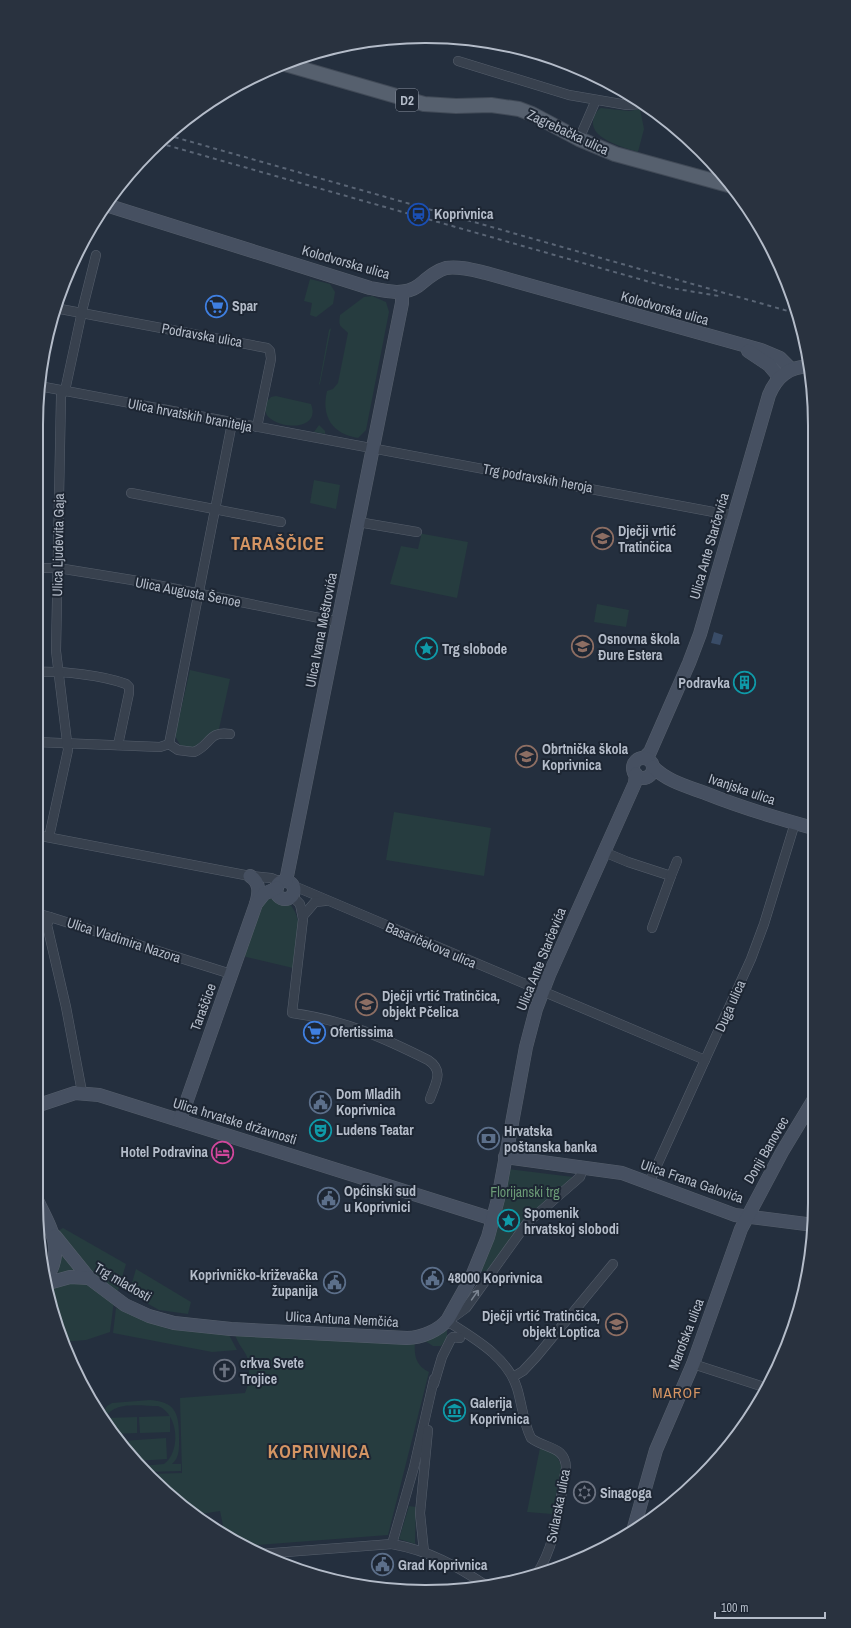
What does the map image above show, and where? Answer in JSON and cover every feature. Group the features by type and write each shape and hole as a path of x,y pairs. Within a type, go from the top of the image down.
{"main road":[{"name":"Zagrebačka ulica","path":"296,66 424,104 456,106 491,105 519,109 545,120 579,139 629,159 721,183"},
{"name":"Kolodvorska ulica","path":"112,206 370,288 387,292 402,292 414,288 440,270 451,268 467,269 777,356 786,362 791,369"},
{"name":"Ulica Ivana Meštrovića","path":"286,890 402,303 402,292"},
{"name":"Kolodvorska ulica","path":"736,344 765,362 779,378"},
{"name":"Ulica Ante Starčevića","path":"505,1157 526,1047 543,992 604,852 647,769 700,634 769,395 779,378 791,369 804,367"},
{"name":"Ivanjska ulica","path":"647,769 751,811 808,826"},
{"path":"254,876 259,890 256,904"},
{"name":"Taraščice","path":"180,1120 256,904 264,894 286,890"},
{"name":"Ulica hrvatske državnosti","path":"43,1104 64,1096 82,1092 99,1094 493,1219"},
{"name":"Donji Banovec","path":"746,1217 808,1109"},
{"path":"447,1321 474,1272 493,1219 505,1157 583,1169"},
{"name":"Ulica Frana Galovića","path":"583,1169 622,1174 732,1214 807,1224"},
{"path":"43,1214 55,1242 56,1254 49,1273"},
{"name":"Marofska ulica","path":"635,1523 656,1450 693,1364 746,1217"},
{"path":"52,1233 89,1278"},
{"name":"Trg mladosti","path":"51,1282 70,1277 89,1278 125,1305 165,1322 231,1329"},
{"name":"Ulica Antuna Nemčića","path":"231,1329 407,1338 420,1336 447,1321"}],"street":[{"path":"458,61 569,95 627,105 634,104"},
{"path":"579,139 596,100"},
{"name":"Ulica Ljudevita Gaja","path":"49,837 68,750 56,650 61,396 66,386 81,313 96,255"},
{"name":"Podravska ulica","path":"61,309 267,348 270,351 271,359 257,427"},
{"name":"Ulica hrvatskih branitelja","path":"45,387 232,423 342,442"},
{"path":"169,744 232,423"},
{"name":"Trg podravskih heroja","path":"342,442 735,516"},
{"path":"131,493 281,522"},
{"path":"358,522 417,532"},
{"name":"Ulica Augusta Šenoe","path":"43,568 58,568 132,580 339,622"},
{"path":"43,672 59,672 122,683 129,687 118,745"},
{"path":"169,744 178,750 194,752 216,734 222,732 230,734"},
{"path":"43,742 160,747 169,744"},
{"name":"Duga ulica","path":"649,1184 751,959 764,924 795,822"},
{"name":"Basaričekova ulica","path":"43,836 254,876 286,890 323,899 705,1060"},
{"path":"604,852 633,864 671,876"},
{"path":"652,928 678,861"},
{"path":"286,890 303,916"},
{"path":"323,899 315,902 303,916 292,1014 321,1018 354,1026 428,1060 437,1068 439,1074 430,1100"},
{"path":"43,916 50,918"},
{"name":"Ulica Vladimira Nazora","path":"82,1092 66,1007 47,925 50,918 231,974"},
{"path":"447,1321 466,1308 488,1275 527,1223 580,1177 583,1169"},
{"path":"513,1377 523,1371 537,1356 613,1264"},
{"path":"474,1272 484,1277 488,1275"},
{"name":"Svilarska ulica","path":"447,1321 487,1348 513,1377 531,1438 544,1446 560,1452 566,1461 566,1468 551,1546 541,1567"},
{"path":"392,1544 414,1466 434,1379 442,1357 451,1339 453,1337 460,1338"},
{"path":"693,1364 761,1386"},
{"path":"424,1552 420,1506 423,1465 434,1379"},
{"path":"272,1553 392,1544 424,1552 456,1566 480,1581"}],"green space":[{"path":"601,108 629,111 640,109 644,129 638,152 615,144 600,136 595,131 593,124 594,117"},
{"path":"310,279 330,284 335,292 333,304 316,317 310,315 312,303 304,301"},
{"path":"372,296 386,302 389,312 366,430 358,438 349,436 335,428 327,416 326,400 327,391 333,389 338,383 348,333 340,324 340,315 364,297"},
{"path":"331,328 320,384 319,385 329,330"},
{"path":"276,396 311,404 312,415 307,422 297,425 285,425 275,421 267,415 265,407 271,397"},
{"path":"319,425 325,431 325,434 314,432"},
{"path":"314,480 340,485 336,509 310,503"},
{"path":"418,533 468,542 457,598 390,584 401,546 418,549 421,536"},
{"path":"597,604 629,610 626,627 594,622"},
{"path":"190,670 230,679 219,729 212,732 192,748 180,745 175,736"},
{"path":"394,812 491,828 484,876 386,860"},
{"path":"275,898 278,901 288,902 294,909 297,917 299,933 293,968 242,956 259,908 266,900"},
{"name":"Florijanski trg","path":"508,1169 573,1177 523,1222 485,1274 480,1271"},
{"path":"63,1228 126,1264 117,1294 86,1268 56,1232"},
{"path":"61,1251 75,1270 58,1274"},
{"path":"136,1269 191,1302 188,1314 159,1310 129,1293"},
{"path":"71,1280 88,1282 114,1301 110,1332 86,1340 69,1341 52,1287"},
{"path":"116,1308 168,1329 229,1335 237,1350 212,1352 113,1333"},
{"path":"444,1328 447,1330 447,1338 441,1346 433,1346 425,1341"},
{"path":"235,1334 415,1340 416,1359 424,1369 429,1372 388,1535 255,1545 223,1527 220,1511 203,1514 173,1490 156,1474 182,1473 180,1398 245,1393 249,1377 248,1360"},
{"path":"150,1400 159,1401 171,1407 177,1416 179,1430 178,1455 172,1464 181,1464 181,1471 154,1472 148,1465 164,1464 173,1451 175,1442 174,1425 165,1410 158,1406 135,1405 119,1407 107,1415 104,1411 107,1406 112,1403"},
{"path":"170,1416 170,1432 140,1433 139,1417"},
{"path":"137,1417 137,1433 121,1434 109,1418"},
{"path":"166,1438 167,1459 143,1461 127,1441"},
{"path":"540,1448 555,1454 562,1466 552,1514 527,1512"},
{"path":"409,1506 416,1507 415,1544 399,1539"}],"water":[{"path":"714,632 723,635 720,645 711,643"}],"railway":[{"path":"174,137 791,312"},
{"path":"166,145 671,288 719,296"}],"place":[{"name":"Koprivnica","path":"419,214"},
{"name":"Spar","path":"216,306"},
{"name":"Dječji vrtić Tratinčica","path":"602,539"},
{"name":"Osnovna škola Đure Estera","path":"582,647"},
{"name":"Trg slobode","path":"426,649"},
{"name":"Podravka","path":"745,683"},
{"name":"Obrtnička škola Koprivnica","path":"527,757"},
{"name":"Dječji vrtić Tratinčica, objekt Pčelica","path":"367,1004"},
{"name":"Ofertissima","path":"315,1032"},
{"name":"Dom Mladih Koprivnica","path":"321,1102"},
{"name":"Ludens Teatar","path":"321,1130"},
{"name":"Hrvatska poštanska banka","path":"488,1139"},
{"name":"Hotel Podravina","path":"223,1152"},
{"name":"Općinski sud u Koprivnici","path":"328,1199"},
{"name":"Spomenik hrvatskoj slobodi","path":"509,1221"},
{"name":"48000 Koprivnica","path":"432,1278"},
{"name":"Koprivničko-križevačka županija","path":"334,1283"},
{"name":"Dječji vrtić Tratinčica, objekt Loptica","path":"616,1324"},
{"name":"crkva Svete Trojice","path":"224,1371"},
{"name":"Galerija Koprivnica","path":"455,1411"},
{"name":"Sinagoga","path":"585,1493"},
{"name":"Grad Koprivnica","path":"382,1565"}],"district":[{"name":"TARAŠČICE","path":"278,543"},
{"name":"MAROF","path":"677,1392"},
{"name":"KOPRIVNICA","path":"319,1451"}]}
